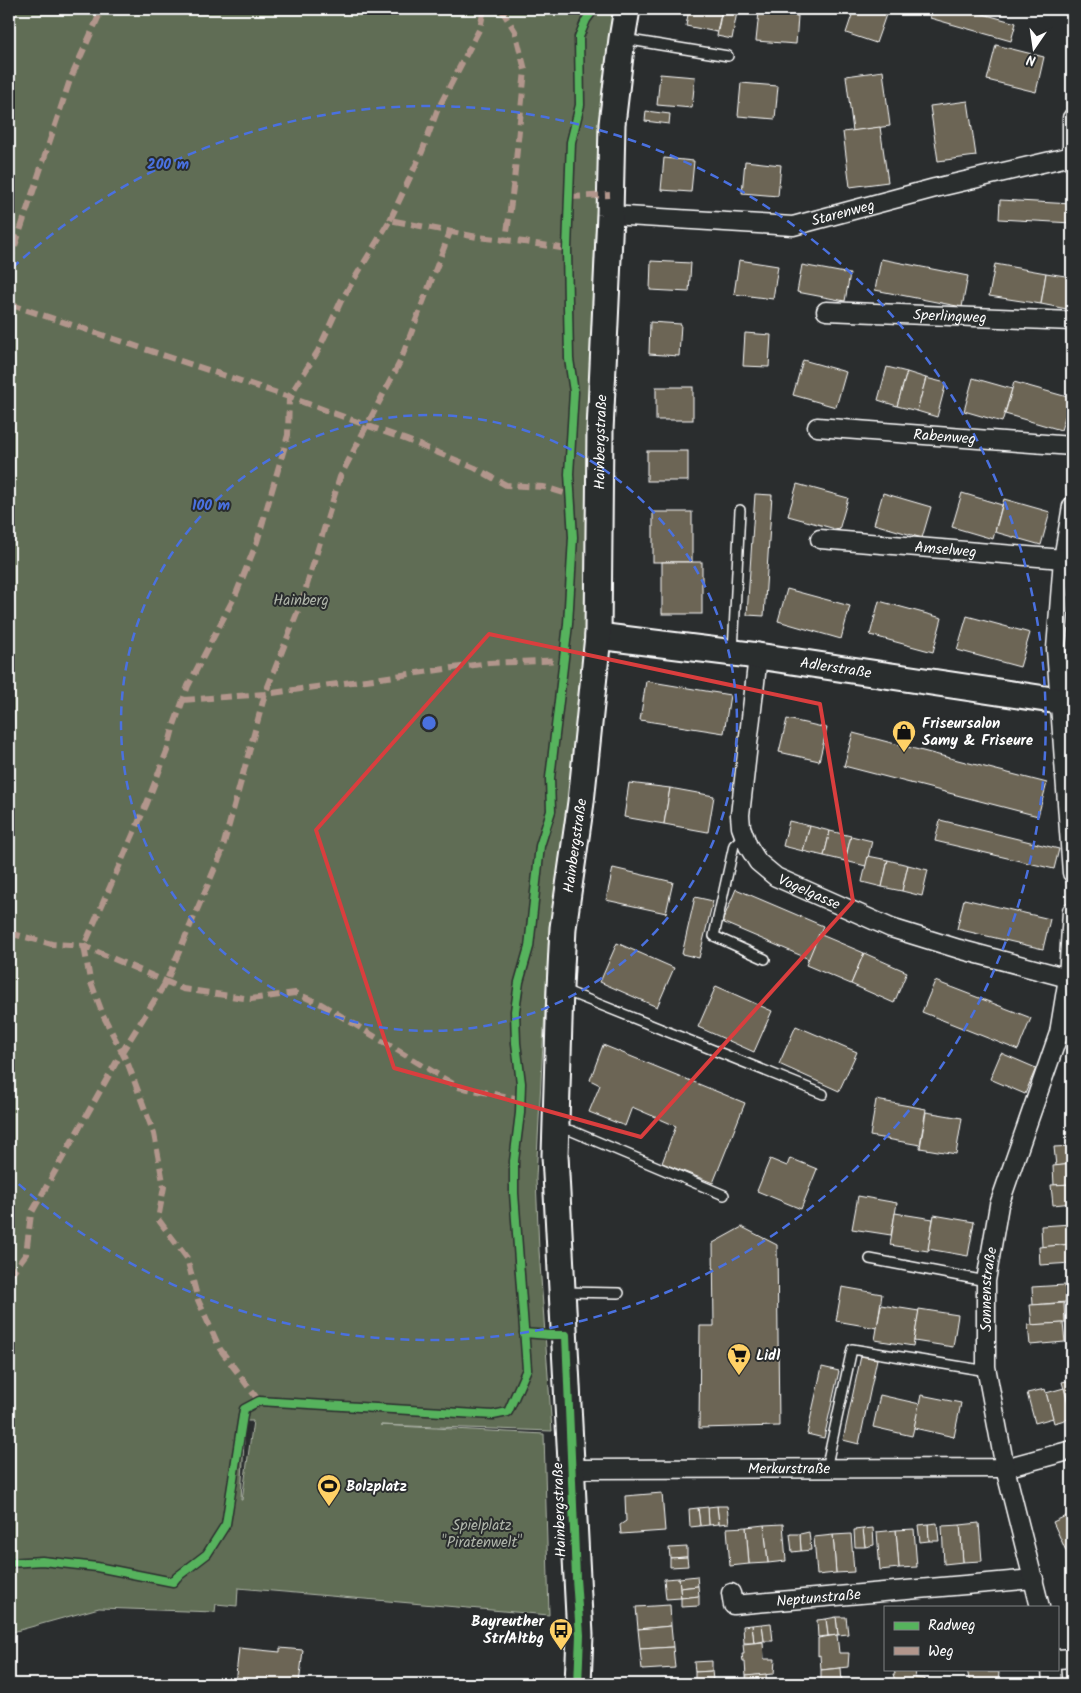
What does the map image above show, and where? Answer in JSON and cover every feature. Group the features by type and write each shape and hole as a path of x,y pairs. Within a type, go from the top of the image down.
{"street":[{"name":"Hainbergstraße","path":"578,1684 580,1635 555,1155 563,928 580,802 598,636 600,431 610,215 612,124 627,9"},
{"path":"1072,118 1072,156"},
{"name":"Starenweg","path":"610,215 793,226 935,188 1072,156"},
{"name":"Sperlingweg","path":"826,311 1072,321"},
{"name":"Rabenweg","path":"816,427 1072,446"},
{"path":"1072,506 1068,560 1056,649 1066,702 1072,874"},
{"name":"Amselweg","path":"820,539 1068,560"},
{"name":"Adlerstraße","path":"598,636 758,656 1066,702"},
{"name":"Vogelgasse","path":"758,656 740,816 744,836 758,862 776,878 891,928 959,949 1068,978"},
{"name":"Sonnenstraße","path":"1040,1606 1005,1468 987,1371 986,1281 999,1205 1059,1033 1068,978 1072,911"},
{"name":"Merkurstraße","path":"572,1469 1005,1468 1072,1450"},
{"name":"Neptunstraße","path":"731,1593 733,1605 1034,1579"},
{"path":"1058,1659 1072,1658"},
{"path":"1051,1670 1052,1684"}],"lane":[{"path":"622,39 728,56"},
{"path":"733,653 740,510"},
{"path":"744,836 734,845 714,936 765,959"},
{"path":"560,988 823,1094"},
{"path":"556,1128 572,1131 724,1195"},
{"path":"870,1258 986,1281"},
{"path":"563,1292 619,1293"},
{"path":"826,1469 852,1350 987,1371"}],"highlighted area":[{"path":"489,634 820,704 853,901 641,1137 394,1068 316,830"}],"green space":[{"name":"Hainberg","path":"9,9 620,9 596,216 590,371 590,465 594,593 582,738 550,927 536,1178 539,1250 552,1431 380,1425 544,1434 549,1615 238,1588 237,1606 216,1604 215,1612 99,1608 9,1633","holes":["245,1421 253,1421 242,1500 241,1500"]}],"building":[{"path":"689,9 722,9 717,32 686,26"},
{"path":"854,9 888,9 876,43 846,33"},
{"path":"932,9 965,9 1016,23 1011,41 930,18"},
{"path":"722,10 737,12 732,39 717,36"},
{"path":"759,12 798,16 796,44 756,41"},
{"path":"996,45 1044,57 1036,92 987,80"},
{"path":"883,71 890,126 853,131 846,76"},
{"path":"660,74 695,77 692,108 657,105"},
{"path":"741,83 778,86 775,119 738,116"},
{"path":"968,101 976,156 938,161 930,106"},
{"path":"646,111 670,114 669,124 645,121"},
{"path":"880,127 888,182 850,187 843,132"},
{"path":"664,158 694,161 691,192 661,190"},
{"path":"745,161 781,165 778,196 742,193"},
{"path":"1000,200 1072,204 1072,223 999,219"},
{"path":"881,259 968,276 962,307 875,290"},
{"path":"739,260 778,266 773,299 734,294"},
{"path":"651,261 691,263 689,292 650,290"},
{"path":"995,264 1046,273 1041,304 989,296"},
{"path":"802,265 850,274 845,301 797,292"},
{"path":"1046,273 1072,277 1072,310 1041,304"},
{"path":"650,322 681,324 679,356 649,354"},
{"path":"745,333 771,335 769,367 743,366"},
{"path":"803,360 846,372 836,407 793,395"},
{"path":"887,367 907,372 897,406 878,400"},
{"path":"907,372 926,378 917,411 897,406"},
{"path":"926,378 946,383 937,417 917,411"},
{"path":"973,378 1012,389 1002,422 964,411"},
{"path":"1014,382 1071,398 1061,430 1005,414"},
{"path":"656,387 693,387 693,420 656,420"},
{"path":"647,451 688,451 688,481 647,481"},
{"path":"797,484 848,498 839,530 788,516"},
{"path":"883,493 931,507 922,538 874,524"},
{"path":"962,493 1002,505 993,539 952,527"},
{"path":"755,494 772,495 764,616 747,615"},
{"path":"1004,499 1050,512 1041,545 995,532"},
{"path":"653,512 692,512 692,562 653,562"},
{"path":"662,562 702,562 702,614 662,614"},
{"path":"787,589 850,606 841,639 778,621"},
{"path":"879,601 942,618 933,652 870,635"},
{"path":"967,616 1030,633 1020,667 957,650"},
{"path":"646,681 730,695 724,733 640,720"},
{"path":"787,719 827,728 819,761 779,752"},
{"path":"853,733 1047,783 1038,816 844,766"},
{"path":"629,783 670,788 664,824 624,817"},
{"path":"670,788 714,796 708,832 664,824"},
{"path":"940,820 1059,849 1054,869 935,841"},
{"path":"789,821 810,826 803,851 783,846"},
{"path":"810,826 830,831 824,856 803,851"},
{"path":"830,831 851,836 845,861 824,856"},
{"path":"851,836 872,841 866,866 845,861"},
{"path":"868,856 888,860 882,887 862,882"},
{"path":"888,860 908,865 902,891 882,887"},
{"path":"908,865 928,870 922,896 902,891"},
{"path":"613,868 673,882 666,913 606,900"},
{"path":"736,889 823,926 809,959 722,922"},
{"path":"695,897 713,901 699,958 682,954"},
{"path":"964,899 1050,919 1043,949 957,929"},
{"path":"819,934 864,953 851,984 806,965"},
{"path":"617,943 674,968 657,1007 600,982"},
{"path":"864,953 907,972 894,1003 851,984"},
{"path":"935,981 1031,1018 1018,1050 922,1012"},
{"path":"716,986 772,1011 754,1052 698,1027"},
{"path":"796,1026 857,1052 839,1091 779,1064"},
{"path":"603,1045 745,1103 713,1183 662,1163 676,1126 632,1107 625,1126 589,1112 600,1085 590,1080"},
{"path":"1001,1053 1036,1068 1025,1094 990,1079"},
{"path":"876,1100 926,1109 920,1145 870,1136"},
{"path":"926,1112 962,1118 956,1154 920,1148"},
{"path":"1072,1146 1072,1164 1056,1166 1054,1147"},
{"path":"790,1158 817,1169 801,1209 757,1191 770,1159 787,1166"},
{"path":"1072,1164 1072,1184 1054,1185 1053,1166"},
{"path":"1072,1184 1072,1203 1053,1205 1051,1185"},
{"path":"858,1196 897,1203 891,1235 852,1229"},
{"path":"895,1213 933,1219 928,1251 890,1245"},
{"path":"934,1215 974,1222 968,1256 928,1249"},
{"path":"1072,1224 1072,1244 1042,1247 1041,1226"},
{"name":"Lidl","path":"742,1227 777,1245 779,1426 699,1428 700,1326 714,1326 713,1243"},
{"path":"1072,1244 1072,1263 1040,1265 1039,1247"},
{"path":"1065,1285 1066,1302 1033,1305 1032,1287"},
{"path":"842,1287 882,1294 877,1328 836,1321"},
{"path":"1064,1303 1065,1323 1032,1325 1030,1305"},
{"path":"881,1305 919,1311 913,1346 875,1340"},
{"path":"919,1309 958,1315 953,1347 914,1341"},
{"path":"1063,1323 1065,1342 1030,1345 1028,1325"},
{"path":"861,1356 877,1359 859,1444 843,1440"},
{"path":"822,1367 839,1371 824,1438 807,1434"},
{"path":"1072,1380 1072,1413 1071,1413 1062,1382"},
{"path":"1064,1388 1072,1418 1054,1423 1046,1393"},
{"path":"1045,1389 1053,1418 1035,1423 1027,1393"},
{"path":"880,1395 920,1404 912,1436 873,1427"},
{"path":"921,1395 961,1403 954,1437 914,1428"},
{"path":"662,1493 665,1531 621,1534 620,1525 626,1521 625,1496"},
{"path":"717,1506 727,1506 729,1523 719,1524"},
{"path":"717,1506 719,1524 709,1525 708,1507"},
{"path":"708,1507 709,1525 700,1526 698,1508"},
{"path":"698,1508 700,1526 690,1527 689,1509"},
{"path":"1072,1513 1072,1551 1067,1553 1053,1522"},
{"path":"937,1523 939,1541 929,1541 928,1524"},
{"path":"979,1523 982,1561 963,1562 960,1525"},
{"path":"783,1524 786,1561 768,1563 764,1525"},
{"path":"928,1524 929,1541 920,1542 918,1525"},
{"path":"764,1525 768,1563 749,1564 746,1527"},
{"path":"960,1525 963,1562 944,1564 942,1526"},
{"path":"746,1527 749,1564 730,1566 727,1528"},
{"path":"873,1528 874,1545 865,1547 863,1529"},
{"path":"863,1529 865,1547 855,1547 854,1530"},
{"path":"914,1529 917,1567 899,1568 896,1530"},
{"path":"896,1530 899,1568 880,1570 877,1532"},
{"path":"809,1532 811,1550 801,1551 800,1534"},
{"path":"790,1534 800,1534 801,1551 792,1552"},
{"path":"851,1534 854,1572 836,1573 833,1535"},
{"path":"833,1535 836,1573 817,1575 814,1537"},
{"path":"687,1547 687,1557 670,1558 669,1548"},
{"path":"687,1557 688,1566 670,1567 670,1558"},
{"path":"697,1576 698,1586 680,1588 679,1578"},
{"path":"679,1578 681,1598 666,1599 664,1579"},
{"path":"698,1586 699,1596 681,1598 680,1588"},
{"path":"699,1596 699,1606 681,1607 681,1598"},
{"path":"670,1605 671,1626 638,1629 636,1607"},
{"path":"836,1617 846,1617 848,1634 838,1635"},
{"path":"836,1617 838,1635 828,1636 826,1619"},
{"path":"826,1619 828,1636 818,1637 817,1620"},
{"path":"771,1623 773,1641 764,1641 762,1624"},
{"path":"762,1624 764,1641 754,1643 752,1625"},
{"path":"752,1625 754,1643 744,1643 743,1626"},
{"path":"671,1626 673,1647 640,1649 638,1629"},
{"path":"837,1635 839,1653 849,1653 848,1667 821,1670 820,1655 818,1656 818,1638"},
{"path":"763,1642 764,1659 775,1659 774,1674 746,1676 745,1662 743,1662 742,1654 744,1654 743,1644"},
{"path":"673,1647 675,1668 642,1670 640,1649"},
{"path":"239,1648 280,1652 280,1648 303,1650 299,1684 235,1684"},
{"path":"712,1661 712,1671 695,1672 694,1662"},
{"path":"841,1668 842,1684 821,1684 821,1670"},
{"path":"894,1670 914,1670 915,1678 925,1679 925,1684 896,1684 893,1674 895,1674"},
{"path":"967,1670 999,1672 998,1684 970,1684"},
{"path":"712,1671 713,1680 695,1682 695,1672"},
{"path":"766,1674 767,1684 747,1684 746,1676"}],"marked path":[{"path":"9,264 70,80 102,9"},
{"path":"390,220 422,152 437,111 480,28 484,9"},
{"path":"501,9 515,31 525,70 506,240"},
{"path":"569,197 610,195"},
{"path":"259,1401 220,1349 198,1300 187,1258 158,1219 164,1187 154,1134 128,1064 103,1015 90,980 84,946 147,803 167,751 188,686 236,594 257,542 288,435 289,397 318,351 341,301 390,220 477,237 567,249"},
{"path":"9,1277 26,1254 31,1214 122,1052 166,982 221,854 265,694 302,601 340,477 400,362 450,232"},
{"path":"9,304 289,397 407,440 475,468 506,485 544,487 570,495"},
{"path":"183,700 265,694 489,663 563,660"},
{"path":"9,933 52,944 84,946 183,989 251,999 295,993 321,1004 458,1087 520,1099"}],"cycle path":[{"path":"9,1563 42,1561 97,1567 173,1582 207,1554 226,1524 244,1409 259,1401 493,1415 508,1412 527,1369 514,1193 514,1161 520,1113 521,1083 516,1043 515,1011 519,982 529,947 540,846 551,811 550,778 568,624 573,537 569,474 574,392 569,359 567,249 571,142 580,105 579,37 586,20 594,9"},
{"path":"524,1333 566,1335 580,1635 578,1684"}],"place":[{"name":"Friseursalon Samy & Friseure","path":"904,753"},
{"name":"Lidl","path":"739,1376"},
{"name":"Bolzplatz","path":"329,1507"},
{"name":"Bayreuther Str/Altbg","path":"561,1651"}],"park label":[{"name":"Spielplatz \"Piratenwelt\"","path":"482,1534"}]}
